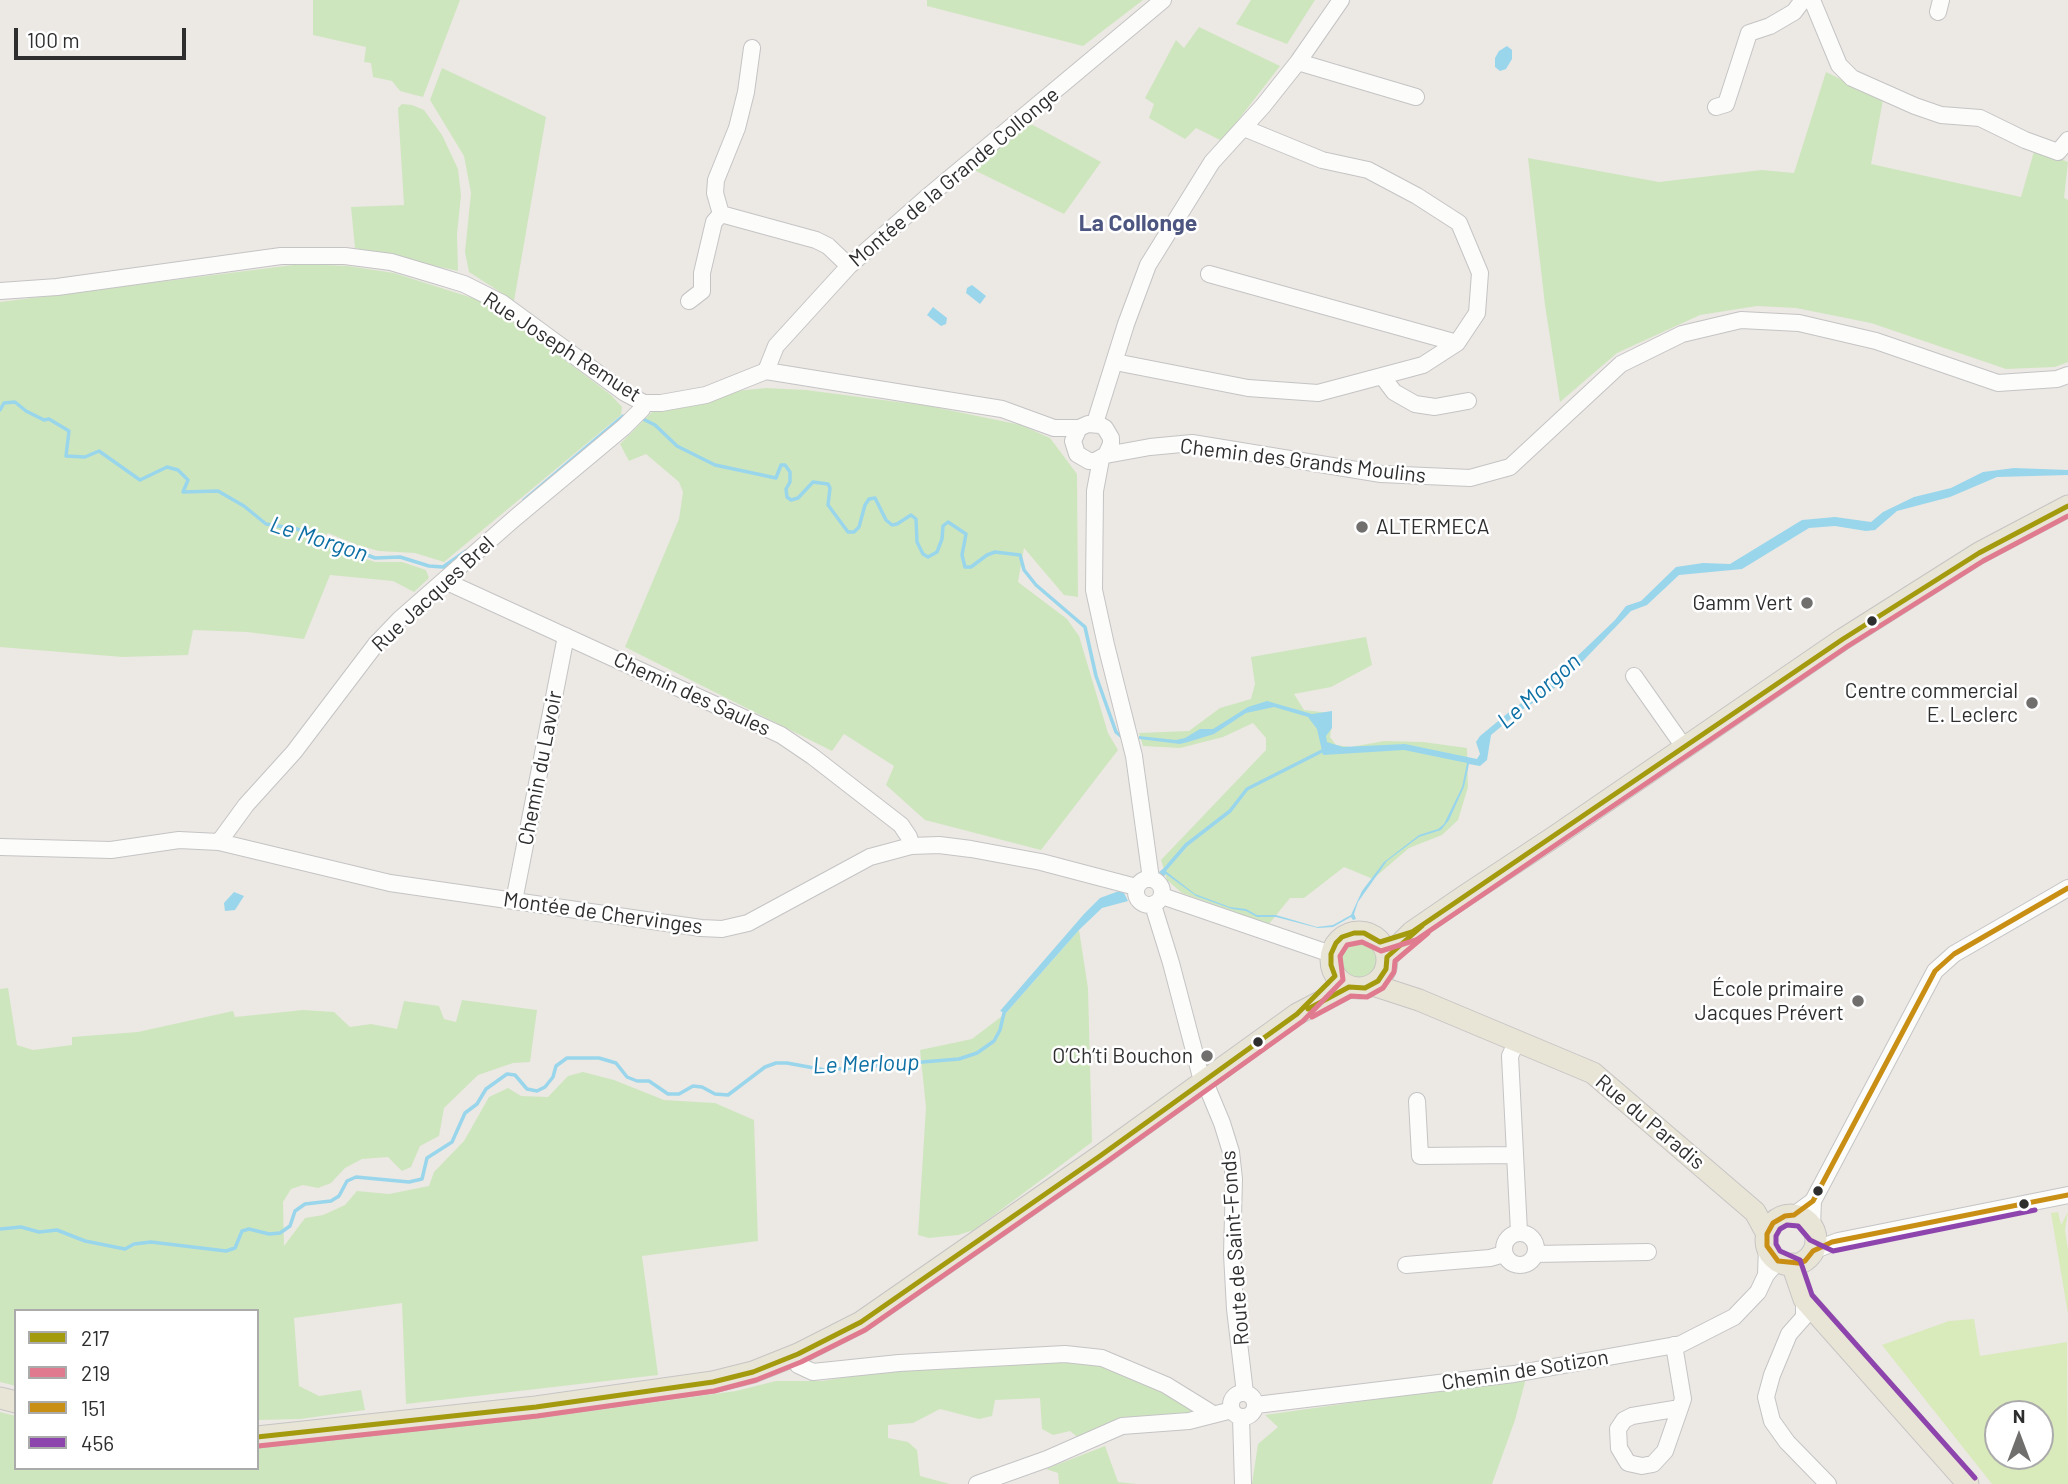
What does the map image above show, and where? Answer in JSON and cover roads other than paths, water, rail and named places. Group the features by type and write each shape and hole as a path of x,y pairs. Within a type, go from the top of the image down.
{"main road":[{"path":"1384,955 1412,932 1843,639 1979,553 2068,506"},
{"path":"1364,933 1384,955 1384,974 1373,985 1365,988 1342,982 1331,965 1331,954 1336,943 1348,934 1364,933"},
{"name":"Rue du Paradis","path":"1384,955 1419,1000"},
{"path":"259,1437 536,1407 713,1382 753,1372 794,1356 872,1314 1100,1156 1342,982"},
{"name":"Rue du Paradis","path":"1373,985 1419,1000 1593,1073 1793,1244 1804,1299"},
{"path":"1804,1299 1968,1484"}],"street":[{"name":"Montée de la Grande Collonge","path":"766,372 776,346 849,266 1163,0"},
{"path":"1095,491 1075,450 1074,437 1094,428 1148,265 1212,162 1298,62 1340,0"},
{"path":"1716,107 1726,104 1749,33 1770,26 1794,12 1803,0"},
{"path":"1812,0 1839,65 1852,78 1914,106 1941,115 1980,118 2025,140 2059,152 2068,140"},
{"path":"722,214 715,193 716,180 737,128 746,92 752,48"},
{"path":"1298,62 1416,97"},
{"path":"1115,362 1248,388 1318,393 1423,365 1457,343 1478,313 1480,273 1459,223 1418,196 1368,170 1322,160 1244,128"},
{"path":"722,214 816,240 828,246 849,266"},
{"path":"689,301 702,291 702,273 714,222 722,214"},
{"name":"Rue Joseph Remuet","path":"0,291 57,288 281,256 345,256 390,262 464,284 502,303 625,393 644,403 661,404 706,394 766,372 1002,409 1054,428 1094,428"},
{"path":"1209,274 1457,343"},
{"name":"Chemin des Grands Moulins","path":"1103,457 1150,447 1192,443 1381,474 1470,478 1510,467 1621,364 1682,334 1741,320 1799,323 1876,341 1998,383 2057,379 2068,375"},
{"path":"1382,376 1394,392 1415,404 1435,407 1468,401"},
{"name":"Rue Jacques Brel","path":"219,842 246,805 294,752 376,644 400,619 514,518 624,427 642,409 644,403"},
{"path":"1054,428 1089,461 1103,457"},
{"path":"1094,428 1111,444 1103,457 1095,491 1094,590 1105,645 1135,757 1143,883 1135,894 1139,902 1148,906 1158,901 1331,954"},
{"name":"Chemin des Grands Moulins","path":"1094,428 1119,440 1150,447"},
{"name":"Chemin des Saules","path":"445,581 781,734 901,825 911,846"},
{"name":"Chemin du Lavoir","path":"514,901 566,636"},
{"path":"1634,676 1684,747"},
{"name":"Montée de Chervinges","path":"0,847 111,850 180,840 219,842 390,883 670,924 722,929 748,923 774,911 835,874 870,857 911,846 939,845 971,849 1143,883"},
{"path":"1143,883 1160,884 1158,901"},
{"name":"Chemin de Sotizon","path":"1251,1399 1514,1374 1674,1345 1710,1331 1734,1317 1758,1292 1793,1244 1812,1200 1935,971 1954,954 2068,888"},
{"name":"Route de Saint-Fonds","path":"1158,901 1202,1081 1222,1123 1231,1152 1234,1179 1232,1254 1235,1310 1251,1399"},
{"path":"1517,1041 1510,1056 1519,1232"},
{"path":"1417,1101 1420,1156 1514,1155"},
{"path":"1793,1244 2068,1195"},
{"path":"1519,1232 1533,1239 1535,1244 1535,1254 1529,1262 1520,1265 1511,1262 1504,1254 1506,1240 1519,1232"},
{"path":"1535,1254 1648,1252"},
{"path":"1406,1265 1490,1258 1504,1254"},
{"path":"1804,1299 1804,1317 1789,1334 1766,1397 1772,1421 1787,1442 1828,1484"},
{"path":"1674,1345 1683,1399 1680,1408"},
{"path":"794,1356 798,1365 813,1372 899,1363 1065,1354 1101,1358 1166,1385 1213,1414"},
{"path":"977,1484 1047,1459 1122,1426 1189,1421 1213,1414 1237,1414 1251,1414 1251,1399 1235,1395 1232,1400 1237,1414 1243,1484"}],"water":[{"path":"1507,46 1512,50 1512,59 1506,69 1500,71 1495,67 1495,58 1499,51"},
{"path":"972,285 986,296 980,304 966,293 967,288"},
{"path":"933,307 947,318 946,324 941,326 927,315"},
{"path":"2014,468 2068,470 2068,475 1997,477 1950,497 1897,511 1875,530 1835,526 1809,528 1742,569 1679,575 1647,605 1631,611 1549,693 1520,711 1491,735 1487,760 1480,766 1469,764 1464,787 1449,820 1441,830 1419,837 1387,861 1358,902 1354,914 1356,919 1351,917 1333,927 1318,928 1276,917 1257,917 1196,896 1166,874 1163,877 1159,872 1163,869 1195,894 1230,907 1246,909 1257,915 1276,915 1317,927 1333,925 1351,915 1362,891 1384,862 1419,835 1438,829 1444,824 1462,787 1467,763 1404,750 1323,755 1317,729 1308,717 1274,707 1246,713 1214,734 1180,744 1139,739 1139,736 1176,740 1185,738 1200,729 1213,729 1248,707 1267,701 1312,714 1332,711 1332,728 1326,736 1327,742 1343,747 1405,744 1477,759 1480,754 1476,742 1480,736 1514,708 1543,689 1615,620 1626,606 1641,601 1676,567 1703,563 1730,564 1802,520 1835,517 1871,522 1883,512 1914,497 1951,488 1983,472"},
{"path":"1119,891 1124,893 1128,901 1102,908 1079,930 1006,1013 1000,1011 1084,914 1100,898"},
{"path":"234,892 244,896 235,910 225,911 224,903"}],"waterway":[{"name":"Le Morgon","path":"0,410 4,403 15,402 26,411 44,420 49,419 69,431 66,456 85,457 99,451 140,480 167,467 178,470 188,480 183,492 218,491 244,506 266,524 297,529 375,558 400,557 429,566 443,567 466,551"},
{"name":"Le Morgon","path":"524,500 623,416"},
{"name":"Le Morgon","path":"641,418 655,425 677,446 715,465 776,478 781,465 785,465 790,472 790,482 786,489 787,497 791,500 798,498 813,482 828,484 828,505 848,532 854,532 859,527 865,505 869,499 875,498 886,520 892,525 911,515 916,519 917,542 923,554 928,557 937,552 943,526 948,522 966,534 962,555 965,567 971,567 995,552 1020,555 1024,570 1036,585 1085,627 1096,676 1116,732 1123,738"},
{"name":"Le Merloup","path":"1161,874 1186,845 1230,811 1247,789 1326,749"},
{"name":"Le Merloup","path":"0,1229 21,1227 39,1232 57,1230 85,1241 125,1249 134,1244 151,1242 226,1251 235,1248 242,1231 249,1229 269,1234 280,1233 290,1226 295,1211 305,1204 331,1201 339,1196 347,1181 356,1177 409,1182 422,1179 427,1158 452,1142 465,1113 477,1104 486,1089 507,1074 515,1075 527,1089 537,1091 545,1087 553,1077 556,1066 567,1058 599,1058 616,1063 627,1077 637,1081 649,1081 668,1094 679,1094 693,1086 702,1087 715,1094 728,1095 765,1067 776,1063 825,1070 959,1059 977,1053 994,1041 1005,1009"}],"place":[{"name":"ALTERMECA","path":"1362,527"},
{"name":"Gamm Vert","path":"1807,603"},
{"name":"Centre commercial E. Leclerc","path":"2032,703"},
{"name":"École primaire Jacques Prévert","path":"1858,1001"},
{"name":"O’Ch’ti Bouchon","path":"1207,1056"}],"district":[{"name":"La Collonge","path":"1138,223"}]}
